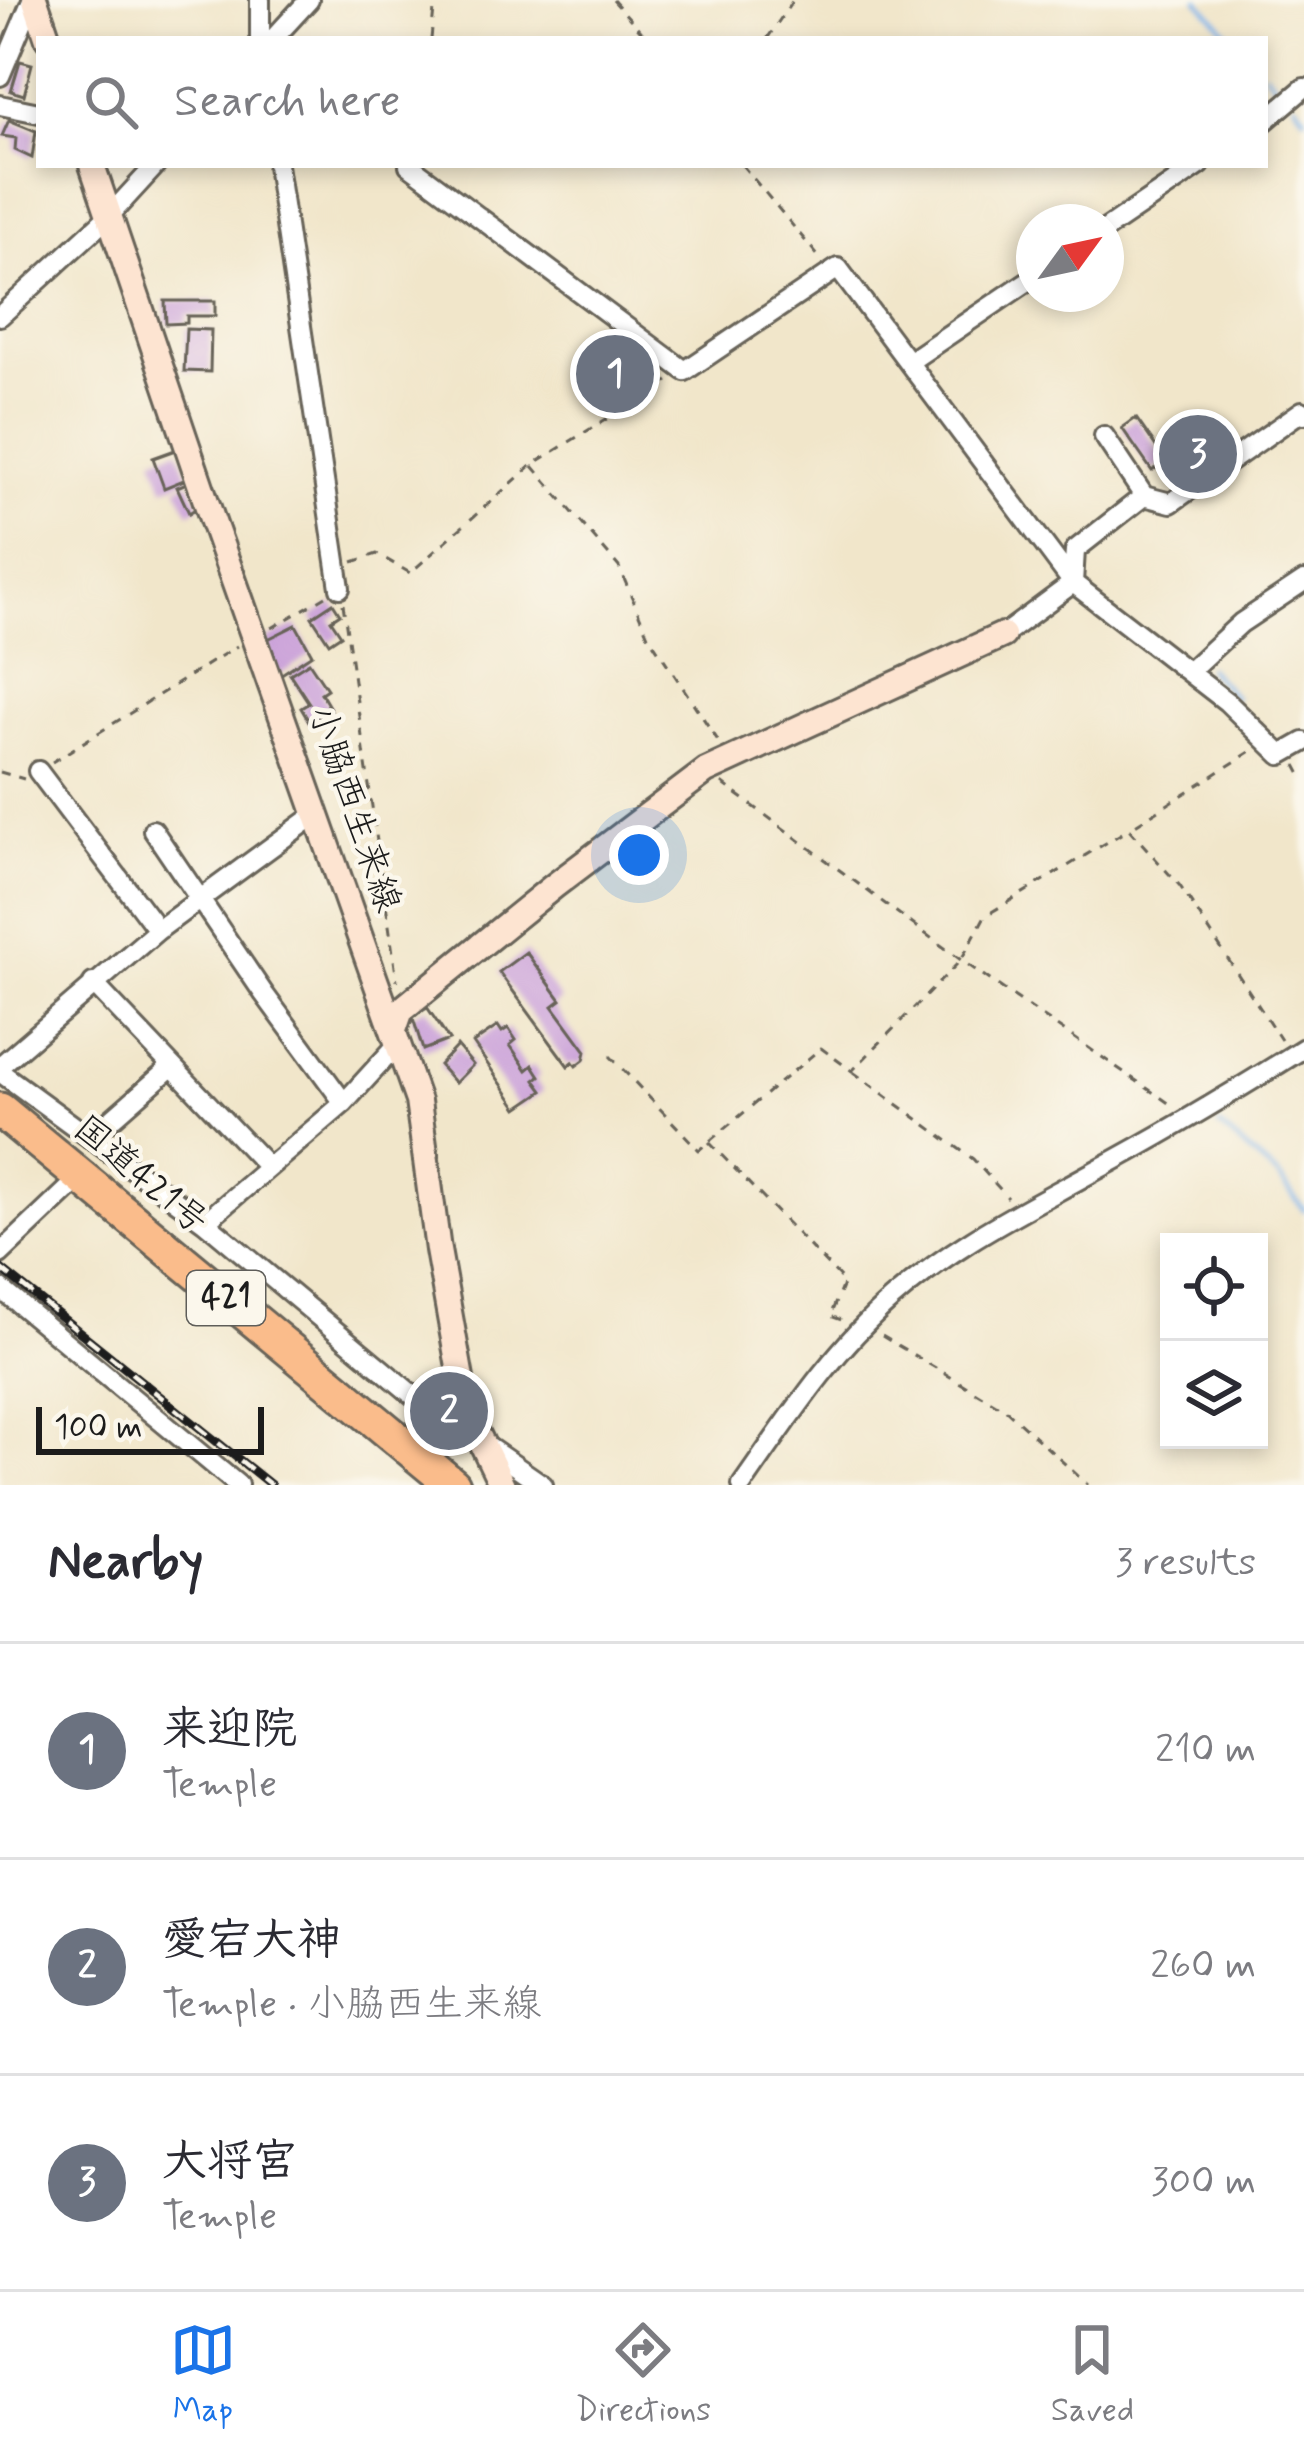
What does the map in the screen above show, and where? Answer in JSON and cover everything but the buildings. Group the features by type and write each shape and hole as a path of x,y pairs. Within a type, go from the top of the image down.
{"highway":[{"name":"国道421号","path":"0,1110 454,1485"}],"main road":[{"path":"33,0 48,36"},
{"name":"小脇西生来線","path":"93,168 315,815 398,1028 418,1101 467,1412 502,1485"},
{"path":"398,1028 554,886 706,771 1003,635"}],"street":[{"path":"0,76 33,0"},
{"path":"260,0 260,36"},
{"path":"276,36 309,0"},
{"path":"1268,118 1304,88"},
{"path":"0,105 36,112"},
{"path":"0,316 110,215 153,168"},
{"path":"277,168 340,588"},
{"path":"413,168 685,370 838,268 1073,584 1189,671 1281,755 1304,742"},
{"path":"1124,217 1196,168"},
{"path":"910,361 1016,290"},
{"path":"1103,436 1144,496 1171,503 1302,411 1304,414"},
{"path":"1073,584 1075,550 1144,496"},
{"path":"1189,671 1241,623 1304,581"},
{"path":"1003,635 1073,584"},
{"path":"38,771 158,930"},
{"path":"315,815 158,930 0,1069 206,1222 451,1427 542,1485"},
{"path":"153,830 263,994 344,1103"},
{"path":"93,983 268,1167"},
{"path":"206,1222 344,1103 398,1028"},
{"path":"742,1485 801,1402 865,1327 950,1252 1018,1209 1191,1118 1298,1052"},
{"path":"90,1138 170,1068"},
{"path":"0,1254 80,1178"},
{"path":"0,1288 238,1485"}],"path":[{"path":"431,36 434,0"},
{"path":"613,0 645,36"},
{"path":"769,36 793,0"},
{"path":"744,168 832,273"},
{"path":"338,567 377,554 410,573 532,465 685,370"},
{"path":"532,465 620,567 648,635 732,760"},
{"path":"0,772 24,779 340,588 398,1028"},
{"path":"852,1071 961,960 985,916 1266,740"},
{"path":"706,771 961,960 1191,1118"},
{"path":"1129,829 1180,886 1298,1052"},
{"path":"610,1056 699,1150 821,1048 973,1159 1018,1209"},
{"path":"709,1142 844,1282 830,1316 865,1327 1006,1410 1088,1485"}],"waterway":[{"path":"1198,0 1231,36"},
{"path":"1268,76 1284,94"},
{"path":"1295,103 1304,116"},
{"path":"1208,668 1235,698"},
{"path":"1219,1126 1278,1176 1304,1210"}],"railway":[{"path":"0,1268 271,1485"}],"place":[{"name":"来迎院","path":"615,374"},
{"name":"大将宮","path":"1198,454"},
{"name":"愛宕大神","path":"449,1411"}]}
